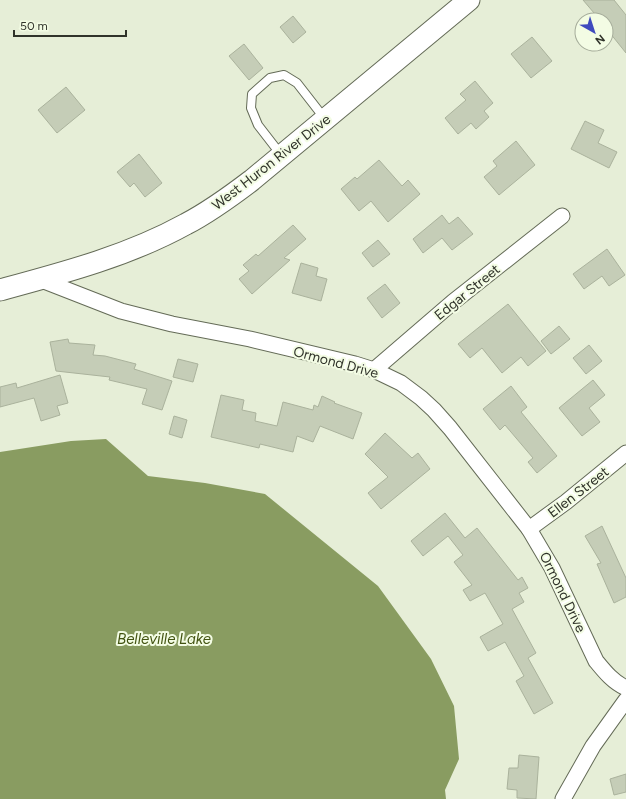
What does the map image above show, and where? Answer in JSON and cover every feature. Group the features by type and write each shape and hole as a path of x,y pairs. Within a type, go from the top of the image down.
{"main road":[{"name":"West Huron River Drive","path":"0,290 96,262 137,247 187,224 228,198 282,156 469,0"}],"street":[{"name":"Edgar Street","path":"374,370 453,302 562,216"},
{"name":"Ormond Drive","path":"39,279 121,311 172,324 265,343 355,364 374,370 401,383 421,398 450,428 529,529 552,568 596,661 605,673 626,688"},
{"name":"Ellen Street","path":"529,529 572,498 626,453"},
{"path":"563,799 593,746 626,700"}],"lane":[{"path":"282,156 258,125 251,108 252,94 270,78 284,75 297,83 326,119"}],"water":[{"name":"Belleville Lake","path":"106,439 148,476 205,483 265,494 378,586 431,659 454,706 459,759 445,790 446,799 0,799 0,452 71,441"}],"building":[{"path":"583,0 614,0 626,15 626,53 614,38 614,12 593,12"},
{"path":"293,16 306,32 293,43 280,27"},
{"path":"532,37 552,61 531,78 511,54"},
{"path":"244,44 263,68 249,80 229,56"},
{"path":"475,81 493,103 484,111 489,117 476,129 471,123 458,134 445,118 466,100 460,94"},
{"path":"66,87 85,110 57,133 38,110"},
{"path":"585,121 604,130 598,143 617,152 609,168 571,149"},
{"path":"516,141 535,165 499,195 484,177 497,166 493,161"},
{"path":"139,154 162,183 145,197 134,183 130,187 117,172"},
{"path":"379,160 402,186 408,180 420,194 388,222 371,201 359,211 341,189 355,177 357,179"},
{"path":"442,215 449,224 458,217 473,234 452,250 442,238 423,253 413,239"},
{"path":"293,225 306,239 284,258 290,260 252,294 239,279 249,271 243,265 256,254 258,256"},
{"path":"378,240 390,254 373,267 362,253"},
{"path":"607,249 625,275 609,286 602,276 584,289 573,274"},
{"path":"301,263 318,268 316,276 327,279 321,301 292,293"},
{"path":"385,284 400,303 382,318 367,298"},
{"path":"508,304 546,351 528,366 521,357 502,373 482,348 470,358 458,344"},
{"path":"559,326 570,339 551,354 541,341"},
{"path":"68,339 69,343 95,345 93,355 105,356 136,364 134,369 172,381 162,410 142,404 147,389 109,380 110,377 56,371 50,342"},
{"path":"589,345 602,361 586,374 573,358"},
{"path":"178,359 198,364 193,382 173,377"},
{"path":"60,375 68,403 57,406 60,415 41,421 34,398 0,407 0,387 16,383 17,388"},
{"path":"593,380 605,395 589,408 600,422 582,436 559,408"},
{"path":"511,386 527,407 521,412 557,456 537,473 528,462 533,458 505,425 500,430 483,409"},
{"path":"221,395 244,400 242,410 256,413 255,421 277,426 283,402 313,410 314,405 318,407 322,396 335,402 334,403 362,413 353,439 320,426 313,442 297,436 293,452 260,444 259,448 211,437"},
{"path":"174,416 187,420 182,438 169,434"},
{"path":"385,433 412,458 418,453 430,469 381,509 368,493 388,477 365,454"},
{"path":"445,513 465,538 477,528 518,580 522,577 528,588 519,593 524,602 512,609 536,653 528,658 553,703 534,714 516,681 524,676 505,642 488,651 480,637 503,624 485,593 470,601 463,590 472,585 454,562 463,555 448,536 423,556 411,541"},
{"path":"602,526 626,578 626,597 614,603 597,564 601,563 585,536"},
{"path":"519,755 539,757 536,799 517,798 517,790 507,789 509,768 518,768"},
{"path":"626,774 626,792 614,795 610,779"}]}
